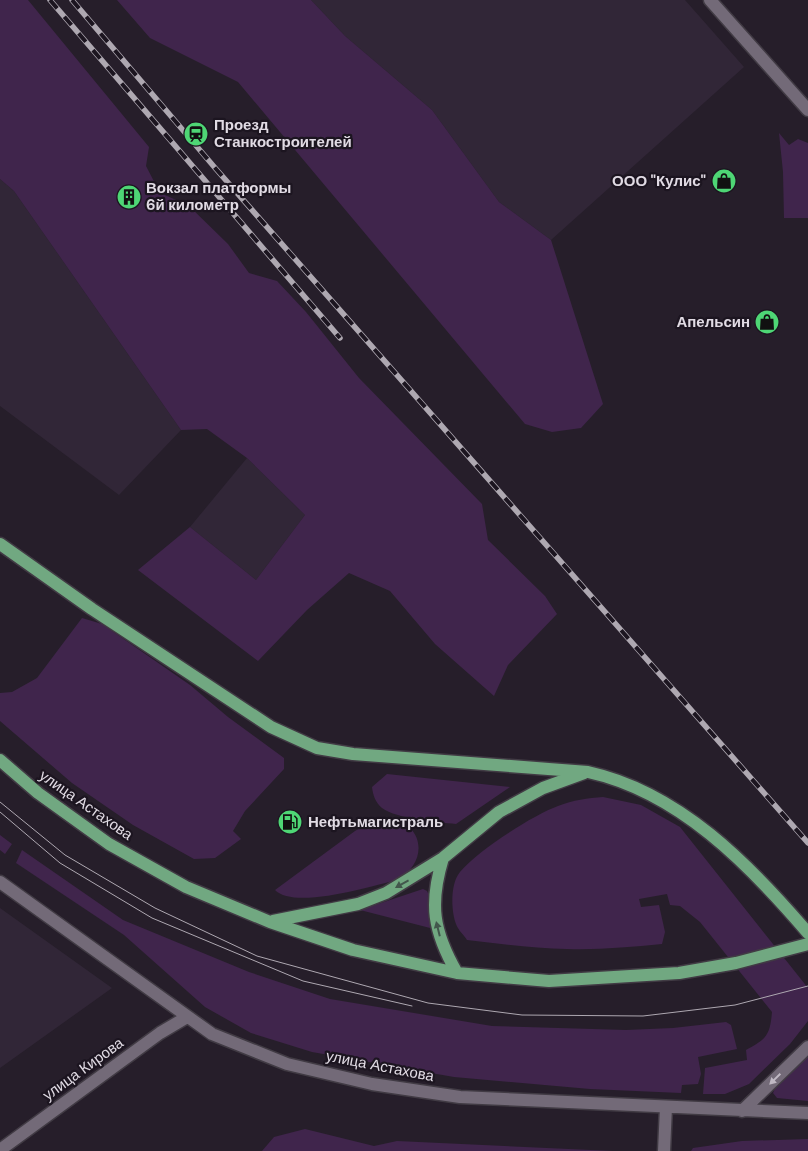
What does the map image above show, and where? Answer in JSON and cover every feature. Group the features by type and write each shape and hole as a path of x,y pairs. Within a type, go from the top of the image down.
{"main road":[{"path":"0,544 92,609 271,727 317,748 353,754 588,772 612,777 658,797 704,829 778,898 808,933"},
{"name":"улица Астахова","path":"0,760 38,793 109,844 186,887 270,922 353,950 457,973 549,982 679,973 736,963 808,944"},
{"path":"270,922 358,904 386,893 444,858 499,812 543,788 588,772"},
{"path":"444,858 435,886 436,920 443,948 457,973"}],"street":[{"path":"710,0 808,110"},
{"name":"улица Астахова","path":"0,882 212,1034 287,1064 372,1084 460,1097 808,1113"},
{"name":"улица Кирова","path":"0,1150 160,1033 187,1017"},
{"path":"742,1111 808,1047"},
{"path":"664,1151 666,1107"}],"shaded area":[{"path":"0,0 28,0 149,147 146,166 160,193 188,205 228,244 249,273 277,281 306,312 359,378 482,504 488,540 545,596 557,614 508,665 494,696 435,644 390,591 349,573 307,610 258,661 138,570 190,527 256,580 305,515 247,458 207,429 181,430 14,191 0,179"},
{"path":"117,0 311,0 345,36 432,110 499,202 551,240 603,404 581,428 552,432 525,424 238,82 150,38"},
{"path":"311,0 685,0 744,67 551,240 499,202 432,110 345,36"},
{"path":"779,133 789,145 798,139 808,143 808,218 784,218 783,172"},
{"path":"0,179 14,191 181,430 119,495 0,406"},
{"path":"247,458 305,515 256,580 190,527"},
{"path":"82,618 102,624 190,685 228,717 284,758 284,769 245,811 233,831 241,839 215,858 194,859 133,825 72,783 0,721 0,693 12,692 37,678"},
{"path":"387,774 510,787 456,824 397,815 382,808 375,798 372,787"},
{"path":"603,797 641,805 680,827 808,988 808,1021 790,1044 749,1084 725,1094 703,1094 705,1068 747,1060 746,1050 766,1036 770,1027 772,1012 700,922 680,906 670,905 667,894 639,899 641,907 659,905 665,932 662,944 591,949 530,947 467,940 457,926 454,919 452,898 454,883 460,872 479,854 506,834 547,811 575,801"},
{"path":"388,818 401,822 410,828 416,836 418,845 418,854 414,864 407,873 397,880 334,895 315,897 299,898 285,896 275,890 355,831 367,824"},
{"path":"0,835 12,844 5,854 0,850"},
{"path":"22,850 123,920 249,972 330,999 492,1026 626,1030 673,1028 726,1022 731,1025 737,1049 698,1057 701,1074 698,1084 682,1085 681,1093 590,1089 454,1077 312,1052 251,1033 205,1007 124,935 16,863"},
{"path":"423,889 427,891 430,897 434,929 360,910"},
{"path":"0,908 112,988 0,1068"},
{"path":"808,1055 808,1101 777,1098 773,1093 777,1084"},
{"path":"305,1129 374,1146 397,1141 613,1151 262,1151 274,1137"},
{"path":"808,1139 808,1151 691,1151 693,1148 742,1141"}],"tram line":[{"path":"0,802 65,855 155,908 257,956 428,1003 522,1015 643,1016 735,1005 808,986"},
{"path":"0,812 60,863 152,918 303,981 412,1006"}],"railway":[{"path":"50,0 340,338"},
{"path":"72,0 216,169 808,843"}],"place":[{"name":"Проезд Станкостроителей","path":"196,134"},
{"name":"ООО \"Кулис\"","path":"724,181"},
{"name":"Вокзал платформы 6й километр","path":"129,197"},
{"name":"Апельсин","path":"767,322"},
{"name":"Нефтьмагистраль","path":"290,822"}]}
